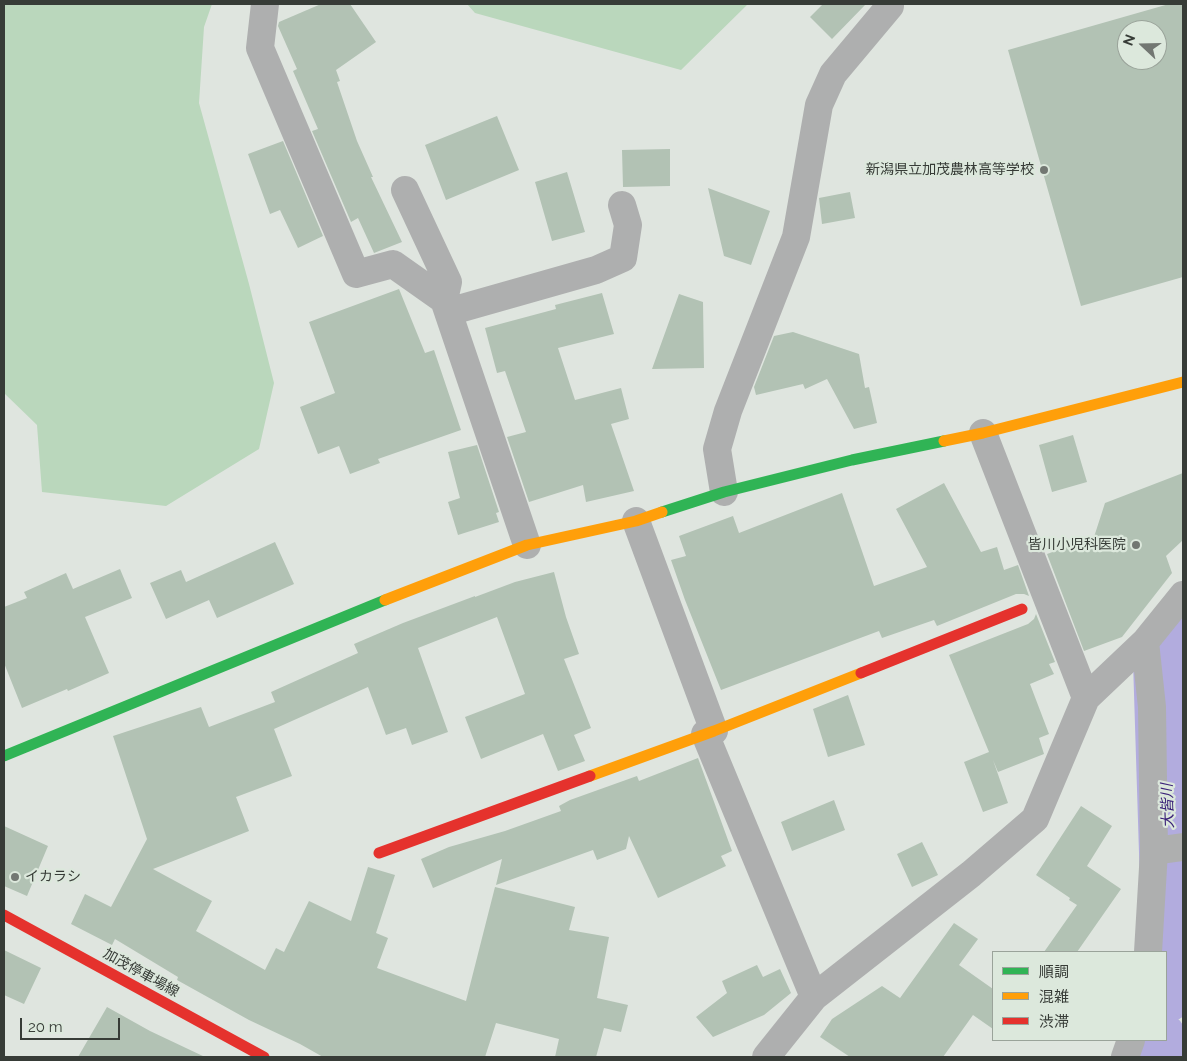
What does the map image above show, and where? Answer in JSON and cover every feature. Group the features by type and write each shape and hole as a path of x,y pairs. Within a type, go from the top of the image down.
{"street":[{"path":"265,4 260,48 356,274 393,264 446,306"},
{"path":"724,492 718,449 728,411 796,237 819,104 833,74 890,4"},
{"path":"405,190 448,282 446,306 527,545"},
{"path":"446,306 596,270 623,258 628,226 622,205"},
{"path":"4,756 372,605 527,545 636,521 724,492 852,460 982,433 1183,382"},
{"path":"982,433 1086,698"},
{"path":"636,521 709,732 814,997"},
{"path":"769,1056 814,997 971,874 1035,819 1086,698 1145,642 1183,595"},
{"path":"379,853 709,732 1022,609"},
{"path":"1145,642 1152,707 1154,851 1148,951"},
{"path":"1154,851 1183,847"},
{"name":"加茂停車場線","path":"4,915 264,1057"},
{"path":"1125,1057 1131,1041"}],"green space":[{"path":"4,4 212,4 204,27 199,103 274,383 259,449 166,506 42,492 37,425 4,393"},
{"path":"467,4 748,4 681,70 475,13"}],"building":[{"path":"321,4 350,4 376,42 336,70 340,81 337,82 357,141 373,177 371,177 402,242 374,253 358,218 351,222 312,131 318,129 293,71 297,69 278,26 279,22"},
{"path":"823,4 866,4 832,39 810,17"},
{"path":"1169,4 1183,4 1183,277 1081,306 1008,50"},
{"path":"497,116 519,170 446,200 425,145"},
{"path":"283,141 323,236 298,248 280,210 270,214 248,154"},
{"path":"670,149 670,186 623,187 622,150"},
{"path":"567,172 585,232 552,241 535,182"},
{"path":"708,188 770,211 751,265 724,256"},
{"path":"850,192 855,218 822,224 819,198"},
{"path":"399,289 425,353 434,350 461,430 378,459 380,463 350,474 339,446 318,454 300,407 335,393 309,322"},
{"path":"602,293 614,334 558,348 575,400 621,388 629,419 611,424 634,491 586,502 583,485 529,502 507,437 526,432 505,371 497,373 485,328 556,309 555,305"},
{"path":"679,294 703,302 704,368 652,369"},
{"path":"793,332 859,354 865,388 869,387 877,423 854,429 827,379 805,389 803,384 756,395 754,387 774,336"},
{"path":"1073,435 1087,482 1052,492 1039,445"},
{"path":"477,445 499,512 496,513 499,522 458,535 448,502 460,498 448,452"},
{"path":"1183,473 1183,540 1166,556 1172,573 1122,637 1084,651 1047,554 1094,537 1105,503"},
{"path":"944,483 981,552 997,547 1004,570 1018,565 1029,596 1016,594 937,626 934,620 882,638 879,631 721,690 671,560 686,556 679,536 733,516 739,533 842,493 874,586 927,567 896,509"},
{"path":"275,542 294,584 217,618 209,600 166,619 150,583 181,570 186,582"},
{"path":"120,569 132,598 85,617 109,673 22,708 4,663 4,607 27,598 24,592 66,573 73,589"},
{"path":"554,572 566,617 579,654 564,659 591,728 574,735 585,761 558,771 543,734 481,759 465,717 525,694 497,617 418,648 448,732 412,745 406,728 386,735 368,687 274,729 292,776 236,797 249,831 153,869 212,901 196,931 265,970 276,948 284,952 309,901 351,921 368,867 395,875 376,933 388,938 377,968 466,1001 495,887 575,907 569,930 609,937 597,998 628,1005 621,1032 604,1028 596,1057 555,1057 559,1039 496,1023 485,1057 323,1057 249,1020 177,980 178,977 115,939 112,945 71,924 85,894 111,907 147,839 113,736 201,707 209,727 275,702 271,692 358,653 354,644 475,596 515,582"},
{"path":"1036,614 1055,662 1049,664 1054,674 1030,684 1049,734 1039,738 1044,754 998,772 993,760 1008,803 983,812 964,762 989,752 949,655 1028,624 1034,619"},
{"path":"848,695 865,745 828,757 813,709"},
{"path":"698,758 732,851 721,856 726,866 658,898 629,836 626,849 597,860 593,850 496,885 502,859 433,888 421,859 449,847 505,831 561,811 559,806 570,800 637,776 639,781"},
{"path":"834,800 845,830 792,851 781,822"},
{"path":"1081,806 1112,826 1087,866 1121,889 1078,951 1045,951 1077,905 1069,900 1070,898 1036,875"},
{"path":"4,826 48,846 27,896 4,886"},
{"path":"922,842 938,875 912,887 897,854"},
{"path":"954,923 978,939 959,965 992,988 992,1028 973,1015 943,1057 850,1057 820,1037 832,1019 882,986 900,998"},
{"path":"4,950 41,968 24,1004 4,995"},
{"path":"757,965 763,977 780,969 791,993 764,1015 713,1037 696,1017 727,993 722,981"},
{"path":"107,1007 150,1031 205,1057 78,1057"}],"waterway":[{"name":"大皆川","path":"1167,985 1172,948 1163,661 1178,629 1183,624"},
{"name":"大皆川","path":"1152,1057 1157,1041"}],"traffic: fast":[{"path":"662,512 724,492 852,460 944,441"},
{"path":"4,756 385,600"}],"traffic: slow":[{"path":"944,441 983,433 1183,382"},
{"path":"385,600 527,545 636,521 662,512"},
{"path":"590,776 714,731 861,673"}],"traffic: jam":[{"path":"861,673 1022,609"},
{"path":"379,853 590,776"},
{"path":"4,915 264,1057"}],"place":[{"name":"新潟県立加茂農林高等学校","path":"1044,170"},
{"name":"皆川小児科医院","path":"1136,545"},
{"name":"イカラシ","path":"15,877"}]}
